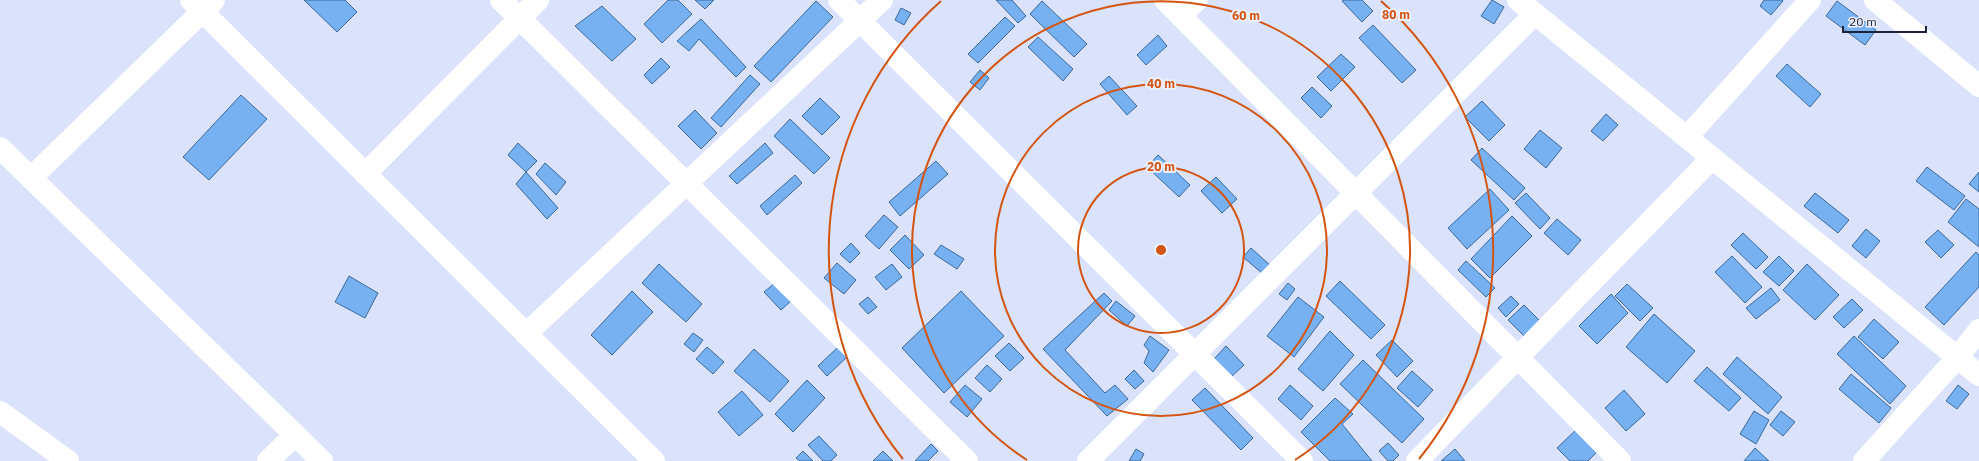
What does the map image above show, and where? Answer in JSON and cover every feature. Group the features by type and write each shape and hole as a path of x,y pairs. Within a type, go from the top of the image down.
{"street":[{"path":"501,0 967,461"},
{"path":"365,174 538,0"},
{"path":"840,0 1302,461"},
{"path":"526,334 882,0"},
{"path":"1165,0 1620,461"},
{"path":"1181,16 1197,0"},
{"path":"1518,0 1979,375"},
{"path":"1687,137 1810,0"},
{"path":"1875,0 1979,86"},
{"path":"31,178 202,4 365,174 654,461"},
{"path":"1088,461 1535,14"},
{"path":"0,148 322,461"},
{"path":"1417,461 1712,158"},
{"path":"1864,461 1957,358 1979,330"},
{"path":"0,412 68,461"},
{"path":"268,461 295,435"}],"building":[{"path":"304,0 345,0 357,12 337,32"},
{"path":"668,0 678,0 692,14 662,43 644,24"},
{"path":"695,0 714,0 705,9"},
{"path":"996,0 1012,0 1026,16 1018,23"},
{"path":"1362,0 1373,11 1362,22 1342,1"},
{"path":"1492,0 1504,7 1494,24 1481,16"},
{"path":"1764,0 1783,1 1771,15 1760,6"},
{"path":"816,1 833,17 771,82 754,66"},
{"path":"1042,1 1087,44 1074,57 1030,14"},
{"path":"1837,1 1876,30 1865,45 1826,16"},
{"path":"602,6 636,39 612,61 575,26"},
{"path":"901,8 911,13 904,25 895,20"},
{"path":"1005,17 1015,26 978,63 968,54"},
{"path":"701,19 746,67 736,77 699,39 689,51 677,41"},
{"path":"1373,25 1416,70 1402,83 1359,38"},
{"path":"1158,35 1167,46 1146,65 1137,55"},
{"path":"1038,37 1073,69 1063,81 1028,47"},
{"path":"1341,54 1355,67 1331,91 1317,77"},
{"path":"661,58 670,67 652,84 644,75"},
{"path":"1787,64 1821,94 1810,107 1776,76"},
{"path":"980,70 989,78 980,90 970,82"},
{"path":"750,75 760,84 721,127 711,118"},
{"path":"1109,76 1137,106 1127,115 1100,84"},
{"path":"1312,87 1332,106 1321,118 1301,98"},
{"path":"241,95 267,119 209,180 183,157"},
{"path":"820,98 840,117 822,135 802,116"},
{"path":"1482,101 1505,125 1489,141 1465,117"},
{"path":"695,110 717,133 701,149 678,126"},
{"path":"1606,114 1618,125 1603,141 1591,131"},
{"path":"790,119 830,158 814,174 774,136"},
{"path":"1540,130 1562,148 1546,168 1524,149"},
{"path":"518,143 537,161 526,172 508,155"},
{"path":"765,143 773,153 737,184 729,176"},
{"path":"1482,148 1525,188 1514,200 1471,160"},
{"path":"1158,155 1190,185 1179,197 1147,167"},
{"path":"936,161 948,174 900,216 889,202"},
{"path":"545,163 566,182 556,195 536,174"},
{"path":"1927,167 1965,196 1954,210 1916,181"},
{"path":"526,172 558,208 547,219 516,184"},
{"path":"1979,172 1979,192 1969,184"},
{"path":"795,175 802,183 767,215 760,206"},
{"path":"1216,177 1237,199 1222,213 1201,191"},
{"path":"1490,189 1509,210 1467,249 1448,228"},
{"path":"1526,193 1550,218 1540,229 1515,203"},
{"path":"1815,193 1849,220 1838,233 1804,206"},
{"path":"1966,199 1979,209 1979,247 1948,222"},
{"path":"884,215 898,227 879,249 865,236"},
{"path":"1512,216 1532,236 1490,278 1471,259"},
{"path":"1557,219 1581,240 1568,255 1544,233"},
{"path":"1866,229 1880,241 1866,258 1852,246"},
{"path":"1938,230 1954,245 1941,258 1925,242"},
{"path":"1743,233 1768,257 1756,269 1731,245"},
{"path":"905,235 924,255 909,269 890,250"},
{"path":"851,243 860,253 850,263 840,254"},
{"path":"941,245 964,259 957,269 934,254"},
{"path":"1251,248 1271,266 1263,274 1243,257"},
{"path":"1976,252 1979,255 1979,287 1944,325 1925,307"},
{"path":"1732,256 1762,287 1745,303 1715,272"},
{"path":"1779,256 1794,271 1779,286 1763,272"},
{"path":"1466,261 1495,288 1486,297 1458,270"},
{"path":"837,263 856,280 844,294 824,278"},
{"path":"659,264 702,304 686,322 642,283"},
{"path":"892,264 902,277 886,290 875,277"},
{"path":"1807,264 1839,295 1815,320 1783,290"},
{"path":"349,276 378,293 365,318 335,302"},
{"path":"1340,281 1385,325 1371,339 1326,296"},
{"path":"775,283 791,301 781,310 764,292"},
{"path":"1288,283 1295,289 1287,300 1279,294"},
{"path":"1627,284 1653,308 1640,321 1615,296"},
{"path":"1771,288 1780,300 1756,319 1746,308"},
{"path":"632,291 653,312 612,355 591,335"},
{"path":"961,291 1004,336 944,393 902,348"},
{"path":"1104,293 1112,301 1065,350 1105,393 1115,385 1128,399 1107,416 1043,349"},
{"path":"1611,294 1628,313 1597,344 1579,326"},
{"path":"1511,296 1519,304 1506,317 1498,308"},
{"path":"868,297 877,307 868,314 859,304"},
{"path":"1298,297 1324,317 1294,357 1267,336"},
{"path":"1852,299 1863,310 1844,328 1833,317"},
{"path":"1116,301 1135,316 1127,326 1109,310"},
{"path":"1524,305 1540,321 1525,337 1508,320"},
{"path":"1654,314 1695,351 1667,383 1626,347"},
{"path":"1874,319 1899,342 1883,359 1858,337"},
{"path":"1330,331 1354,355 1323,391 1298,369"},
{"path":"693,333 703,340 694,352 684,344"},
{"path":"1150,336 1169,350 1153,372 1144,363 1149,351 1144,345"},
{"path":"1854,336 1906,386 1890,404 1837,354"},
{"path":"1392,340 1413,361 1397,377 1376,355"},
{"path":"1009,343 1024,358 1010,371 995,356"},
{"path":"1226,346 1244,365 1231,377 1214,359"},
{"path":"707,347 724,362 713,374 696,359"},
{"path":"838,347 847,357 827,376 818,366"},
{"path":"754,349 789,381 770,402 734,371"},
{"path":"1737,357 1782,397 1768,414 1723,374"},
{"path":"1363,360 1424,419 1402,443 1340,384"},
{"path":"987,365 1002,379 990,392 975,378"},
{"path":"1707,367 1741,398 1729,411 1694,381"},
{"path":"1134,370 1144,381 1135,389 1125,379"},
{"path":"1412,371 1433,390 1418,407 1397,388"},
{"path":"1851,374 1891,408 1879,423 1839,389"},
{"path":"807,380 825,398 793,432 775,414"},
{"path":"965,385 982,399 967,417 950,402"},
{"path":"1290,385 1313,406 1301,420 1278,399"},
{"path":"1958,385 1969,394 1957,409 1946,401"},
{"path":"1205,388 1253,438 1241,450 1192,400"},
{"path":"1624,390 1645,414 1626,431 1605,408"},
{"path":"742,391 763,415 739,436 718,412"},
{"path":"1335,398 1353,414 1342,424 1372,461 1330,461 1301,432"},
{"path":"1754,411 1769,420 1756,444 1740,434"},
{"path":"1781,411 1795,422 1783,436 1770,425"},
{"path":"1579,427 1600,449 1588,461 1570,461 1557,448"},
{"path":"819,436 837,455 831,461 823,461 808,445"},
{"path":"1388,443 1399,455 1393,461 1388,461 1379,451"},
{"path":"931,444 938,451 928,461 915,461"},
{"path":"1755,448 1769,461 1744,461"},
{"path":"1136,449 1144,454 1140,461 1129,461"},
{"path":"1455,449 1465,461 1441,461"},
{"path":"803,451 813,461 800,461 796,458"},
{"path":"883,451 893,461 873,461"}]}
